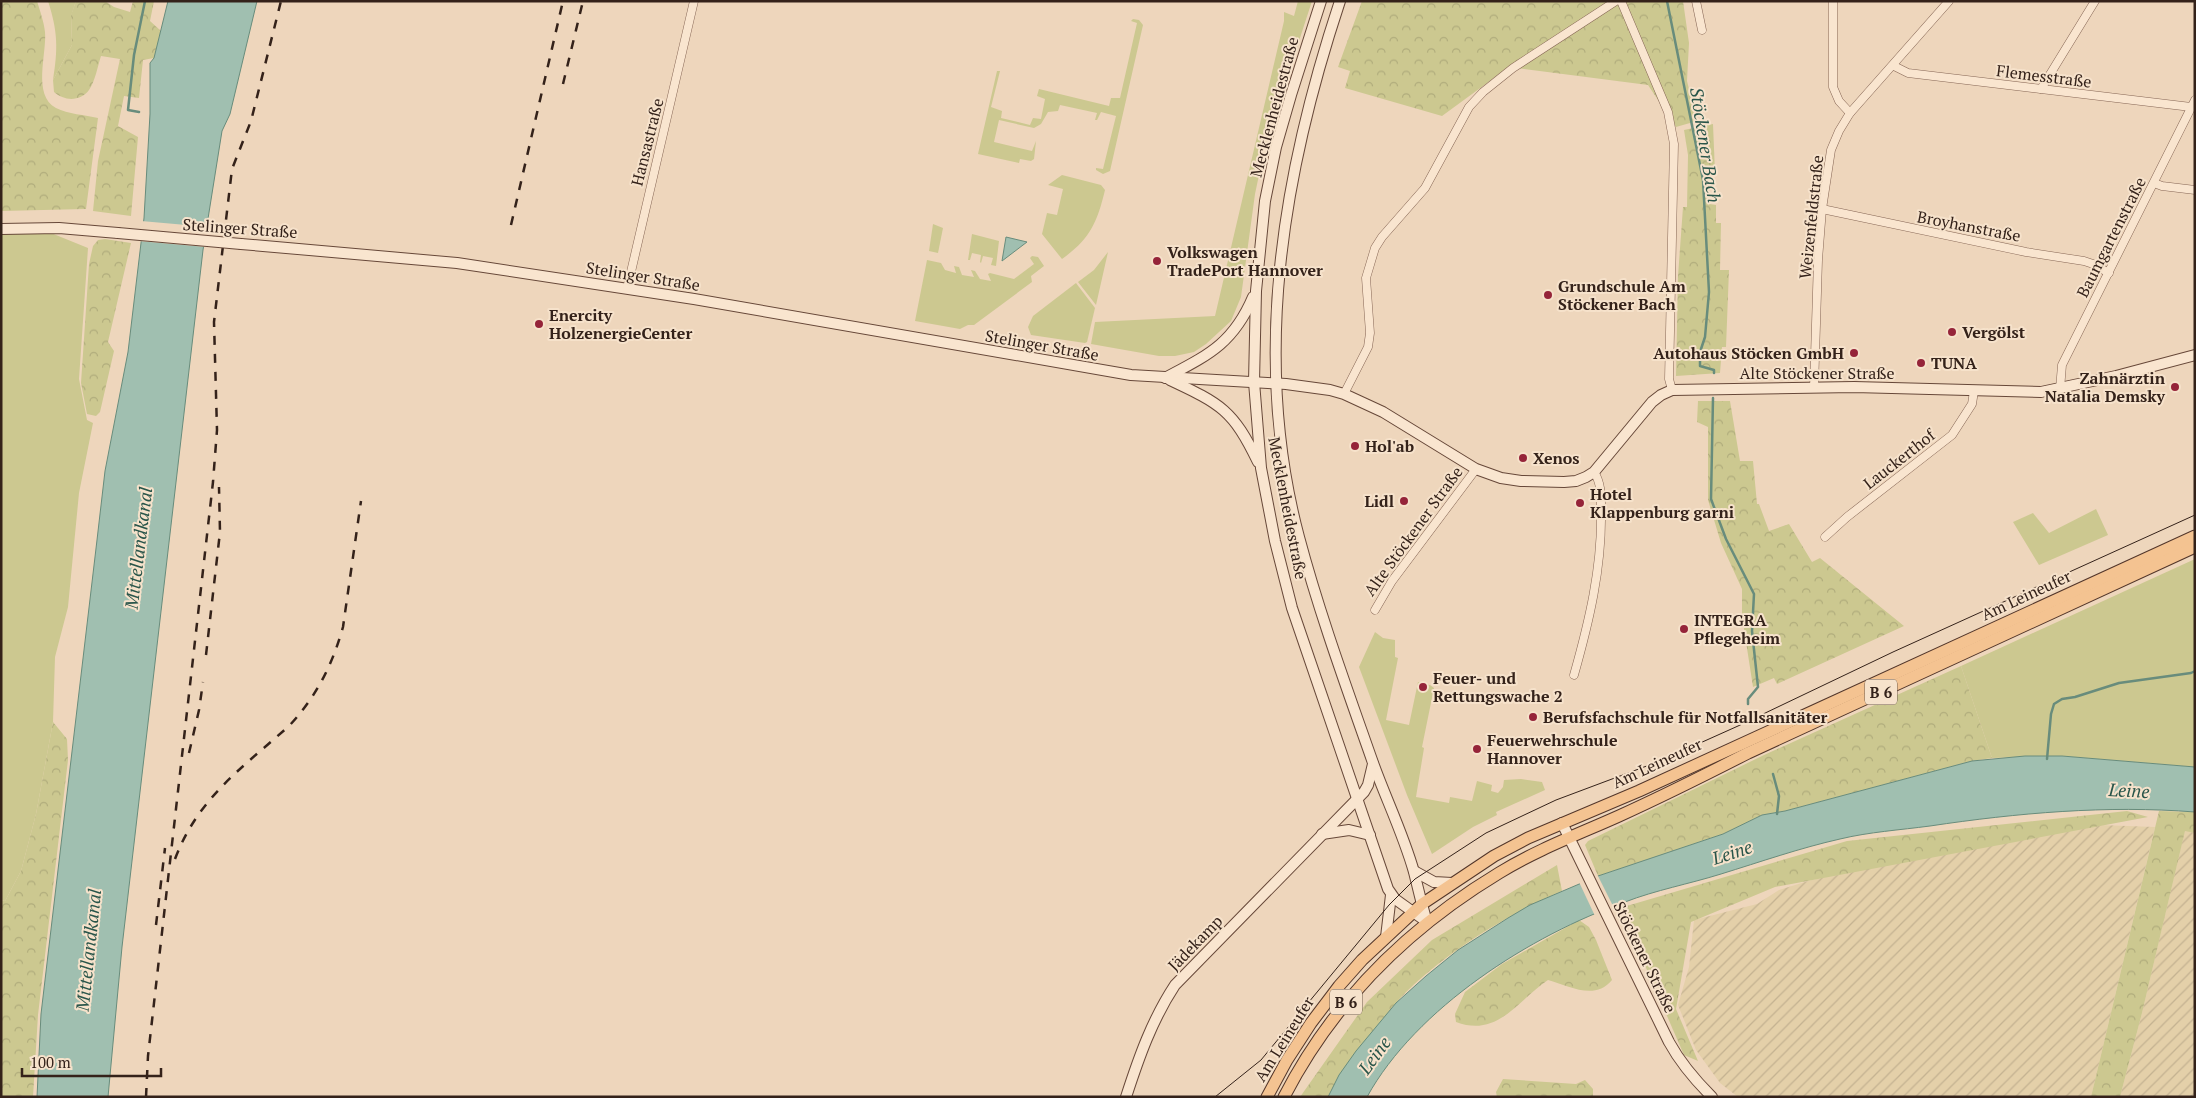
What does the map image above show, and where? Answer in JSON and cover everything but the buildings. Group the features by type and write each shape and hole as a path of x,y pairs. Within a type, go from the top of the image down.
{"main road":[{"name":"Mecklenheidestraße","path":"1321,1 1308,38 1276,147 1265,201 1256,291 1254,382 1261,468 1275,541 1292,608 1391,895 1411,913 1427,922"},
{"name":"Mecklenheidestraße","path":"1340,1 1322,57 1297,154 1287,202 1277,302 1275,344 1284,460 1298,535 1341,673 1414,872 1427,922"},
{"name":"Stelinger Straße","path":"1,229 50,228 118,233 456,263 627,289 1108,372 1164,378 1277,384"},
{"path":"1164,378 1217,348 1244,318 1256,291"},
{"name":"Alte Stöckener Straße","path":"1277,384 1315,387 1344,394 1400,421 1476,469 1501,478 1539,482 1576,481 1594,472 1652,402 1672,390 1814,388 2041,392 2060,389 2195,355"},
{"path":"1164,378 1204,396 1229,413 1244,432 1261,468"},
{"name":"Am Leineufer","path":"1266,1097 1310,1023 1338,986 1411,913 1452,883 1494,856 1562,823 1639,791 2195,536"},
{"name":"Am Leineufer","path":"1284,1097 1308,1054 1350,997 1373,970 1427,922 1500,872 1569,838 1688,784 1757,749 2195,548"},
{"name":"Jädekamp","path":"1126,1097 1159,1008 1175,985 1364,792 1373,763"},
{"name":"Stöckener Straße","path":"1562,823 1681,1063 1693,1079 1712,1097"},
{"path":"1322,834 1349,830 1370,835"},
{"path":"1414,872 1434,882 1452,883"},
{"path":"1386,937 1391,895"}],"street":[{"name":"Hansastraße","path":"627,289 694,1"},
{"path":"1344,394 1368,348 1370,333 1366,278 1375,248 1382,237 1424,188 1469,107 1483,92 1507,72 1616,1"},
{"path":"1621,1 1668,112 1672,131 1675,161 1669,379 1672,390"},
{"path":"1696,1 1702,30"},
{"path":"1832,1 1832,87 1839,101 1850,113"},
{"name":"Weizenfeldstraße","path":"1814,388 1822,209 1831,150 1839,131 1850,113 1894,66 1949,1"},
{"path":"2040,90 2095,1"},
{"name":"Flemesstraße","path":"1894,66 1908,72 2040,90 2193,104"},
{"name":"Baumgartenstraße","path":"2060,389 2062,365 2193,104"},
{"path":"2154,183 2162,186 2195,190"},
{"name":"Broyhanstraße","path":"1822,209 2093,264 2109,273"},
{"name":"Lauckerthof","path":"1825,537 1846,517 1952,435 1972,404 1974,391"},
{"name":"Alte Stöckener Straße","path":"1375,610 1392,581 1476,469"},
{"path":"1574,674 1589,617 1600,554 1600,486 1594,472"}],"shaded area":[{"path":"2100,825 2155,827 2091,1097 1738,1097 1720,1083 1696,1050 1678,1005 1689,967 1694,920 1757,904 1779,890 1808,881 1957,847"},
{"path":"2185,830 2195,833 2195,1097 2120,1097 2142,1013"}],"green space":[{"path":"1,1 37,1 45,32 42,73 44,94 56,108 98,118 86,209 1,211"},
{"path":"48,1 76,1 71,16 72,45 53,80 56,41 54,22"},
{"path":"76,1 105,1 114,7 130,12 133,1 154,1 150,21 161,31 154,58 143,60 139,98 124,96 118,126 138,137 131,216 93,211 98,161 120,59 101,56 91,87 81,97 72,99 62,97 54,92 53,80 72,45 71,15"},
{"path":"1298,1 1312,1 1286,81 1277,97 1271,118 1255,194 1241,297 1231,321 1206,344 1194,352 1175,356 1159,356 1091,344 1095,322 1215,316 1284,21 1284,12 1294,16"},
{"path":"1362,1 1683,1 1689,43 1687,81 1697,121 1676,127 1648,85 1509,67 1442,116 1345,88 1350,71 1338,67"},
{"path":"1133,19 1139,20 1143,25 1110,171 1103,174 1096,170 1096,168 1103,169 1116,116 1101,112 1097,120 1095,120 1097,113 1060,105 1058,111 1048,112 1041,124 1034,128 999,120 994,142 1032,151 1036,141 1034,159 1031,161 1020,159 1019,163 978,154 997,71 1000,71 991,107 1002,111 1001,118 1030,125 1033,118 1041,119 1045,99 1037,96 1039,89 1109,106 1111,98 1120,98 1137,23 1131,21"},
{"path":"1713,124 1715,173 1709,174 1709,204 1716,205 1716,223 1721,223 1720,270 1729,270 1726,347 1722,347 1720,373 1676,376 1678,276 1683,207 1687,207 1688,155 1684,130"},
{"path":"1062,175 1101,185 1105,190 1099,212 1091,229 1072,252 1062,259 1042,234 1047,213 1057,215 1063,189 1048,185"},
{"path":"933,224 943,228 938,253 929,251"},
{"path":"51,233 88,248 79,379 87,420 93,423 79,493 68,607 55,657 53,722 36,814 21,871 5,901 1,900 1,234"},
{"path":"972,234 999,241 996,266 991,265 993,258 983,256 981,263 981,255 972,253 970,260 968,260"},
{"path":"105,239 131,243 108,342 114,351 100,412 96,416 87,414 81,383 89,264 93,246 98,240"},
{"path":"1108,252 1096,305 1078,282 1094,270"},
{"path":"1032,256 1038,257 1044,266 1031,276 1032,282 974,325 968,325 960,329 915,321 927,260 941,263 945,270 956,273 954,266 959,267 962,275 974,277 971,270 975,271 980,279 991,281 988,274 990,273 1014,279 1034,264 1030,258"},
{"path":"1076,283 1095,308 1087,342 1031,335 1028,327 1033,316"},
{"path":"1698,401 1730,401 1740,461 1753,461 1757,504 1759,504 1769,531 1789,524 1812,562 1820,558 1904,626 1777,684 1774,678 1753,687 1742,616 1742,589 1721,543 1708,500 1708,427 1697,422"},
{"path":"2096,509 2108,535 2039,565 2013,522 2033,513 2049,533"},
{"path":"2195,559 2195,767 2062,756 1992,758 1961,666"},
{"path":"1375,632 1383,638 1395,640 1395,657 1398,658 1386,720 1409,725 1418,682 1434,688 1422,747 1424,748 1416,797 1449,803 1450,797 1472,801 1477,781 1492,785 1491,791 1498,793 1503,787 1504,780 1521,779 1542,782 1545,790 1496,812 1497,815 1473,827 1432,854 1407,795 1359,667"},
{"path":"1961,666 1992,758 1972,761 1785,811 1762,815 1723,834 1598,876 1585,845 1588,841 1764,755"},
{"path":"53,722 67,739 68,760 38,1015 33,1097 1,1097 1,900 5,901 21,871 36,814"},
{"path":"2127,811 2148,817 1775,887 1691,922 1676,1009 1698,1061 1684,1055 1620,908 1847,841"},
{"path":"2159,811 2195,812 2195,833 2185,831 2120,1097 2091,1097"},
{"path":"1557,865 1562,891 1495,925 1451,954 1395,1004 1347,1066 1328,1097 1300,1097 1367,1002 1432,940"},
{"path":"1579,920 1589,927 1612,980 1605,986 1598,990 1590,991 1548,980 1496,1021 1484,1025 1471,1026 1456,1022 1455,1014 1465,992 1502,964"},
{"path":"1503,1079 1576,1084 1585,1080 1593,1089 1593,1097 1497,1097 1496,1092"}],"water":[{"name":"Mittellandkanal","path":"168,1 257,1 230,114 222,131 203,250 122,947 108,1097 37,1097 41,1014 105,471 128,352 144,218 150,114 150,63 154,58"},
{"path":"1006,237 1027,242 1002,261"},
{"name":"Leine","path":"2025,756 2062,756 2195,767 2195,812 2129,809 2062,811 1996,817 1862,835 1810,847 1637,898 1589,916 1552,934 1479,978 1445,1005 1415,1034 1388,1064 1367,1097 1328,1097 1339,1075 1356,1051 1396,1003 1458,950 1530,905 1598,876 1723,834 1762,815 1785,811 1972,761"}],"pier":[{"path":"141,221 209,227 206,247 138,241"},
{"path":"1597,874 1614,908 1595,916 1579,882"}],"waterway":[{"path":"139,112 128,110 134,55 145,1"},
{"name":"Stöckener Bach","path":"1667,1 1703,180 1709,292 1705,337 1700,352 1700,366 1714,370 1714,373"},
{"name":"Stöckener Bach","path":"1713,398 1711,499 1726,539 1754,594 1752,631 1758,687 1748,699 1748,704"},
{"path":"2047,759 2051,714 2054,704 2062,699 2075,697 2119,683 2195,671"},
{"name":"Stöckener Bach","path":"1773,774 1779,796 1777,814"}],"tram line":[{"path":"1215,1097 1261,1060 1389,905 1415,879 1486,833 1556,800 1660,761 1893,652 2195,515"}],"railway":[{"path":"146,1097 148,1056 213,482 217,430 214,322 232,169 251,121 281,1"},
{"path":"511,225 563,1"},
{"path":"563,84 583,1"},
{"path":"206,655 220,532 219,487"},
{"path":"175,859 196,818 209,801 238,770 289,726 307,704 322,680 334,655 343,627 361,501"},
{"path":"189,753 203,682"},
{"path":"156,925 165,848"}],"place":[{"name":"Volkswagen TradePort Hannover","path":"1157,261"},
{"name":"Grundschule Am Stöckener Bach","path":"1548,295"},
{"name":"Enercity HolzenergieCenter","path":"539,324"},
{"name":"Vergölst","path":"1952,332"},
{"name":"Autohaus Stöcken GmbH","path":"1854,353"},
{"name":"TUNA","path":"1921,363"},
{"name":"Zahnärztin Natalia Demsky","path":"2175,387"},
{"name":"Hol'ab","path":"1355,446"},
{"name":"Xenos","path":"1523,458"},
{"name":"Lidl","path":"1404,501"},
{"name":"Hotel Klappenburg garni","path":"1580,503"},
{"name":"INTEGRA Pflegeheim","path":"1684,629"},
{"name":"Feuer- und Rettungswache 2","path":"1423,687"},
{"name":"Berufsfachschule für Notfallsanitäter","path":"1533,717"},
{"name":"Feuerwehrschule Hannover","path":"1477,749"}]}
